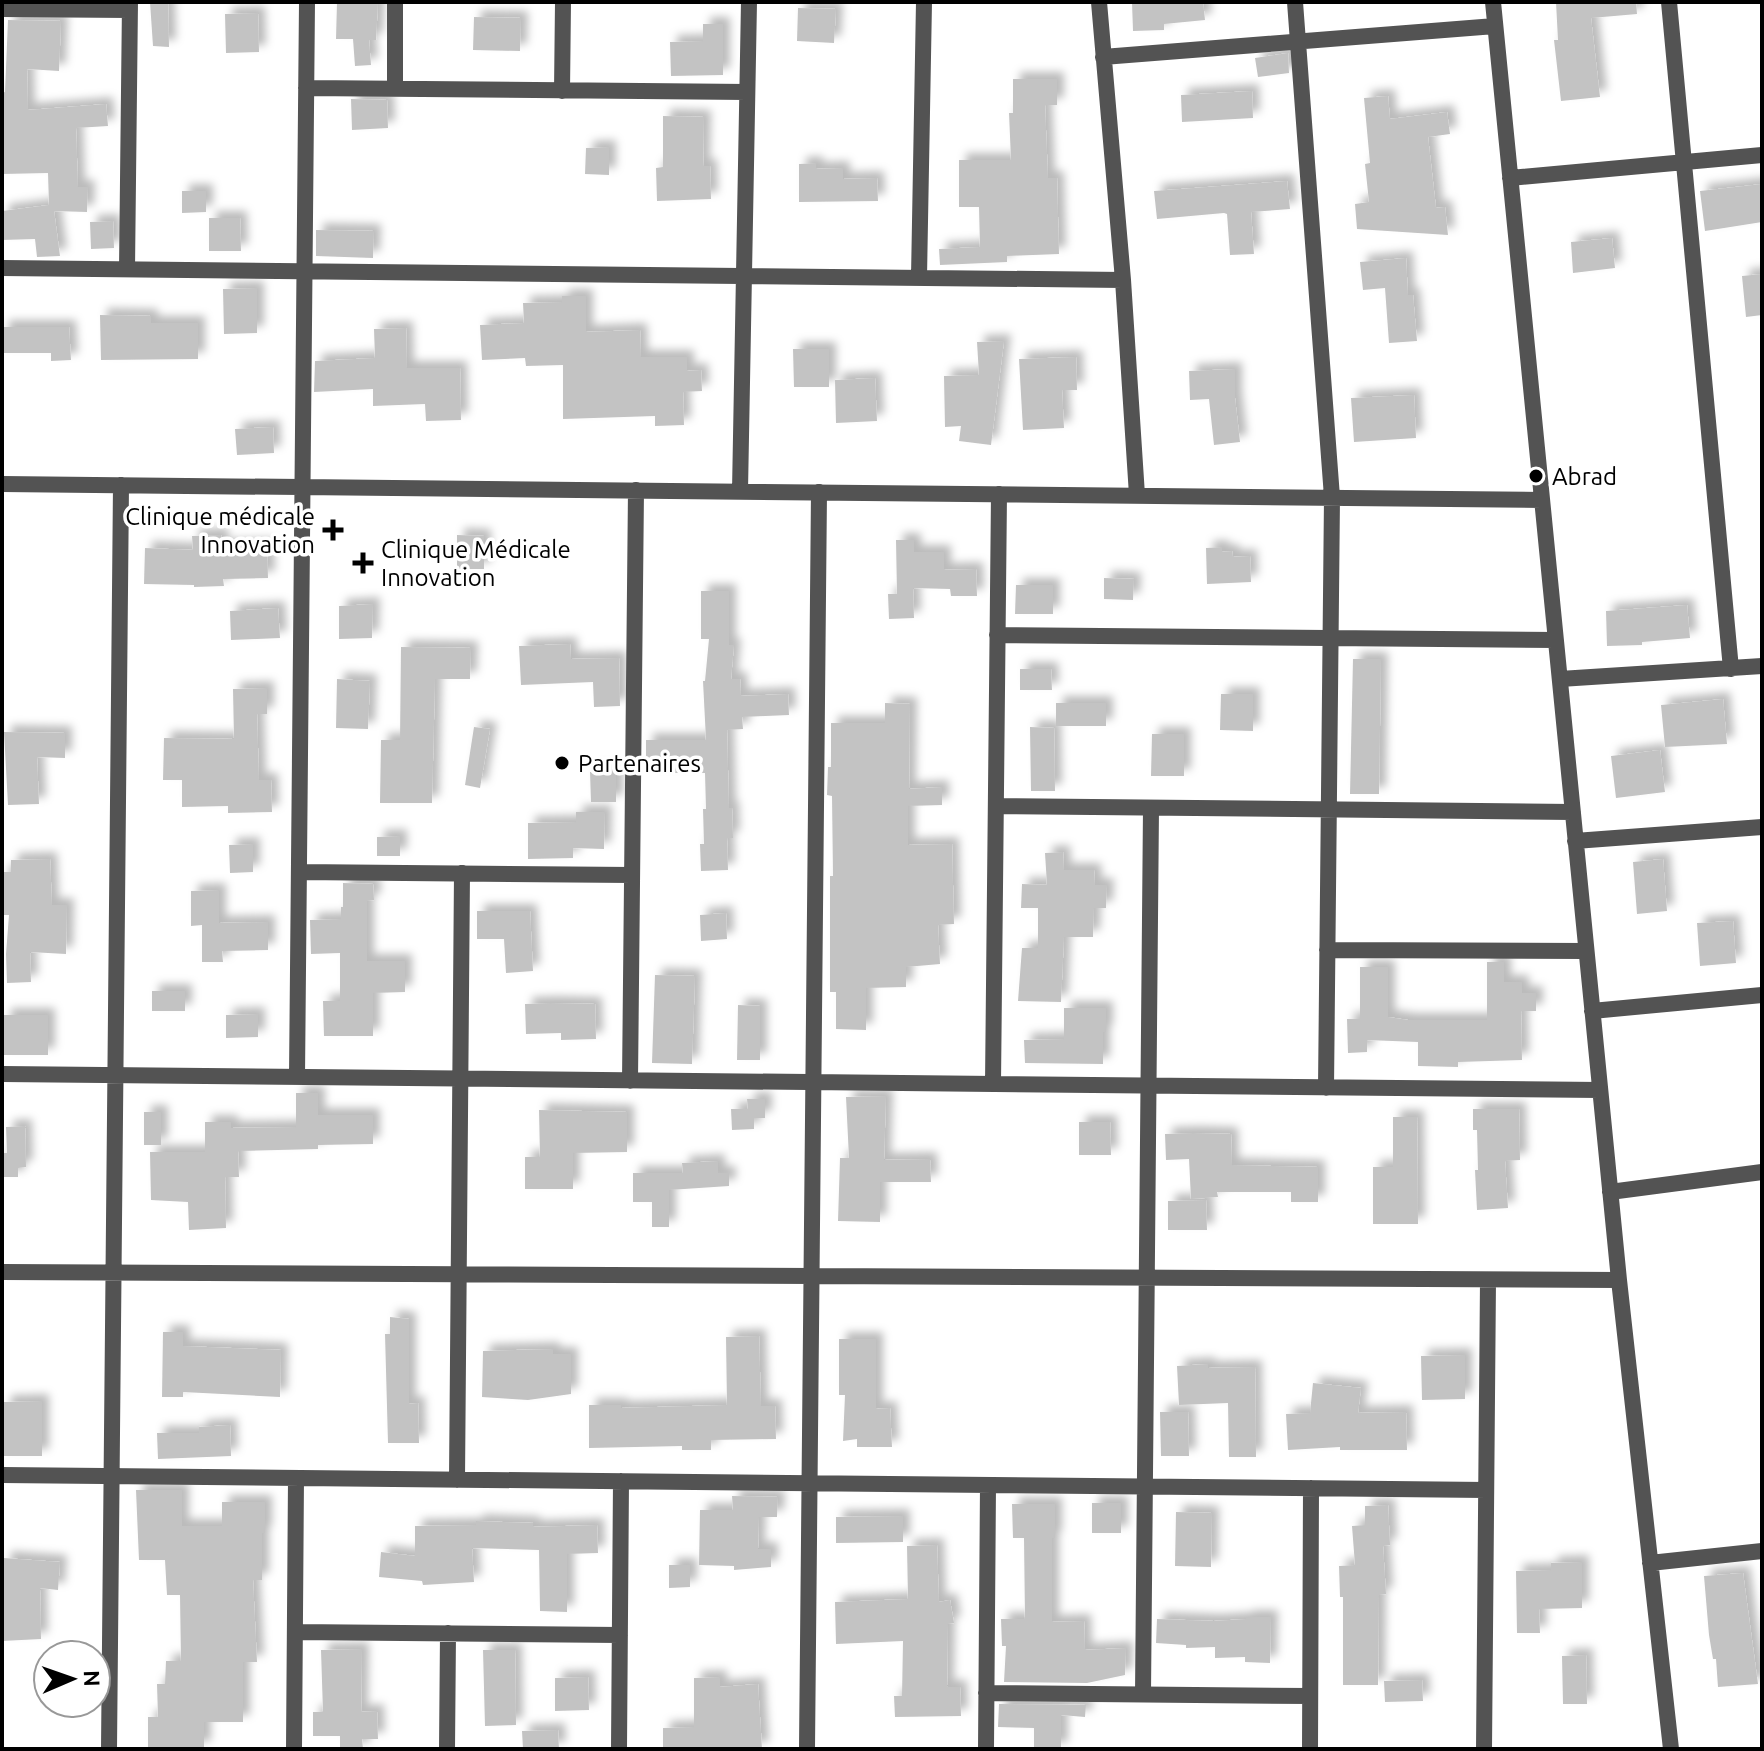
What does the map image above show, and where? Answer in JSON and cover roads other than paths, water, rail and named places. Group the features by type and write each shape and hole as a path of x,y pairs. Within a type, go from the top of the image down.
{"street":[{"path":"297,1077 307,2"},
{"path":"395,2 395,89"},
{"path":"562,91 563,2"},
{"path":"740,491 749,2"},
{"path":"919,277 924,2"},
{"path":"1099,2 1123,280 1137,495"},
{"path":"1295,2 1332,497 1326,1088"},
{"path":"1493,2 1610,1192 1671,1749"},
{"path":"1669,2 1731,669"},
{"path":"2,9 130,6 127,269"},
{"path":"1103,57 1495,26"},
{"path":"306,88 747,92"},
{"path":"1510,178 1762,155"},
{"path":"2,268 1123,280"},
{"path":"2,484 1542,500"},
{"path":"109,1749 121,485"},
{"path":"630,1081 636,490"},
{"path":"807,1749 819,492"},
{"path":"993,1084 999,494"},
{"path":"997,635 1556,640"},
{"path":"1560,679 1762,666"},
{"path":"996,806 1573,812"},
{"path":"1143,1694 1151,808"},
{"path":"1575,841 1762,827"},
{"path":"299,872 632,875"},
{"path":"457,1480 462,873"},
{"path":"1327,950 1586,951"},
{"path":"1592,1011 1762,995"},
{"path":"2,1074 1600,1090"},
{"path":"1610,1192 1762,1172"},
{"path":"2,1272 1619,1280"},
{"path":"1484,1749 1488,1280"},
{"path":"2,1475 1486,1490"},
{"path":"294,1749 296,1478"},
{"path":"619,1749 621,1481"},
{"path":"986,1749 988,1485"},
{"path":"1310,1749 1311,1488"},
{"path":"1650,1563 1762,1551"},
{"path":"295,1632 620,1635"},
{"path":"447,1749 448,1633"},
{"path":"986,1693 1310,1696"}],"place":[{"name":"Abrad","path":"1536,476"},
{"name":"Clinique médicale Innovation","path":"333,530"},
{"name":"Clinique Médicale Innovation","path":"363,563"},
{"name":"Partenaires","path":"562,763"}]}
